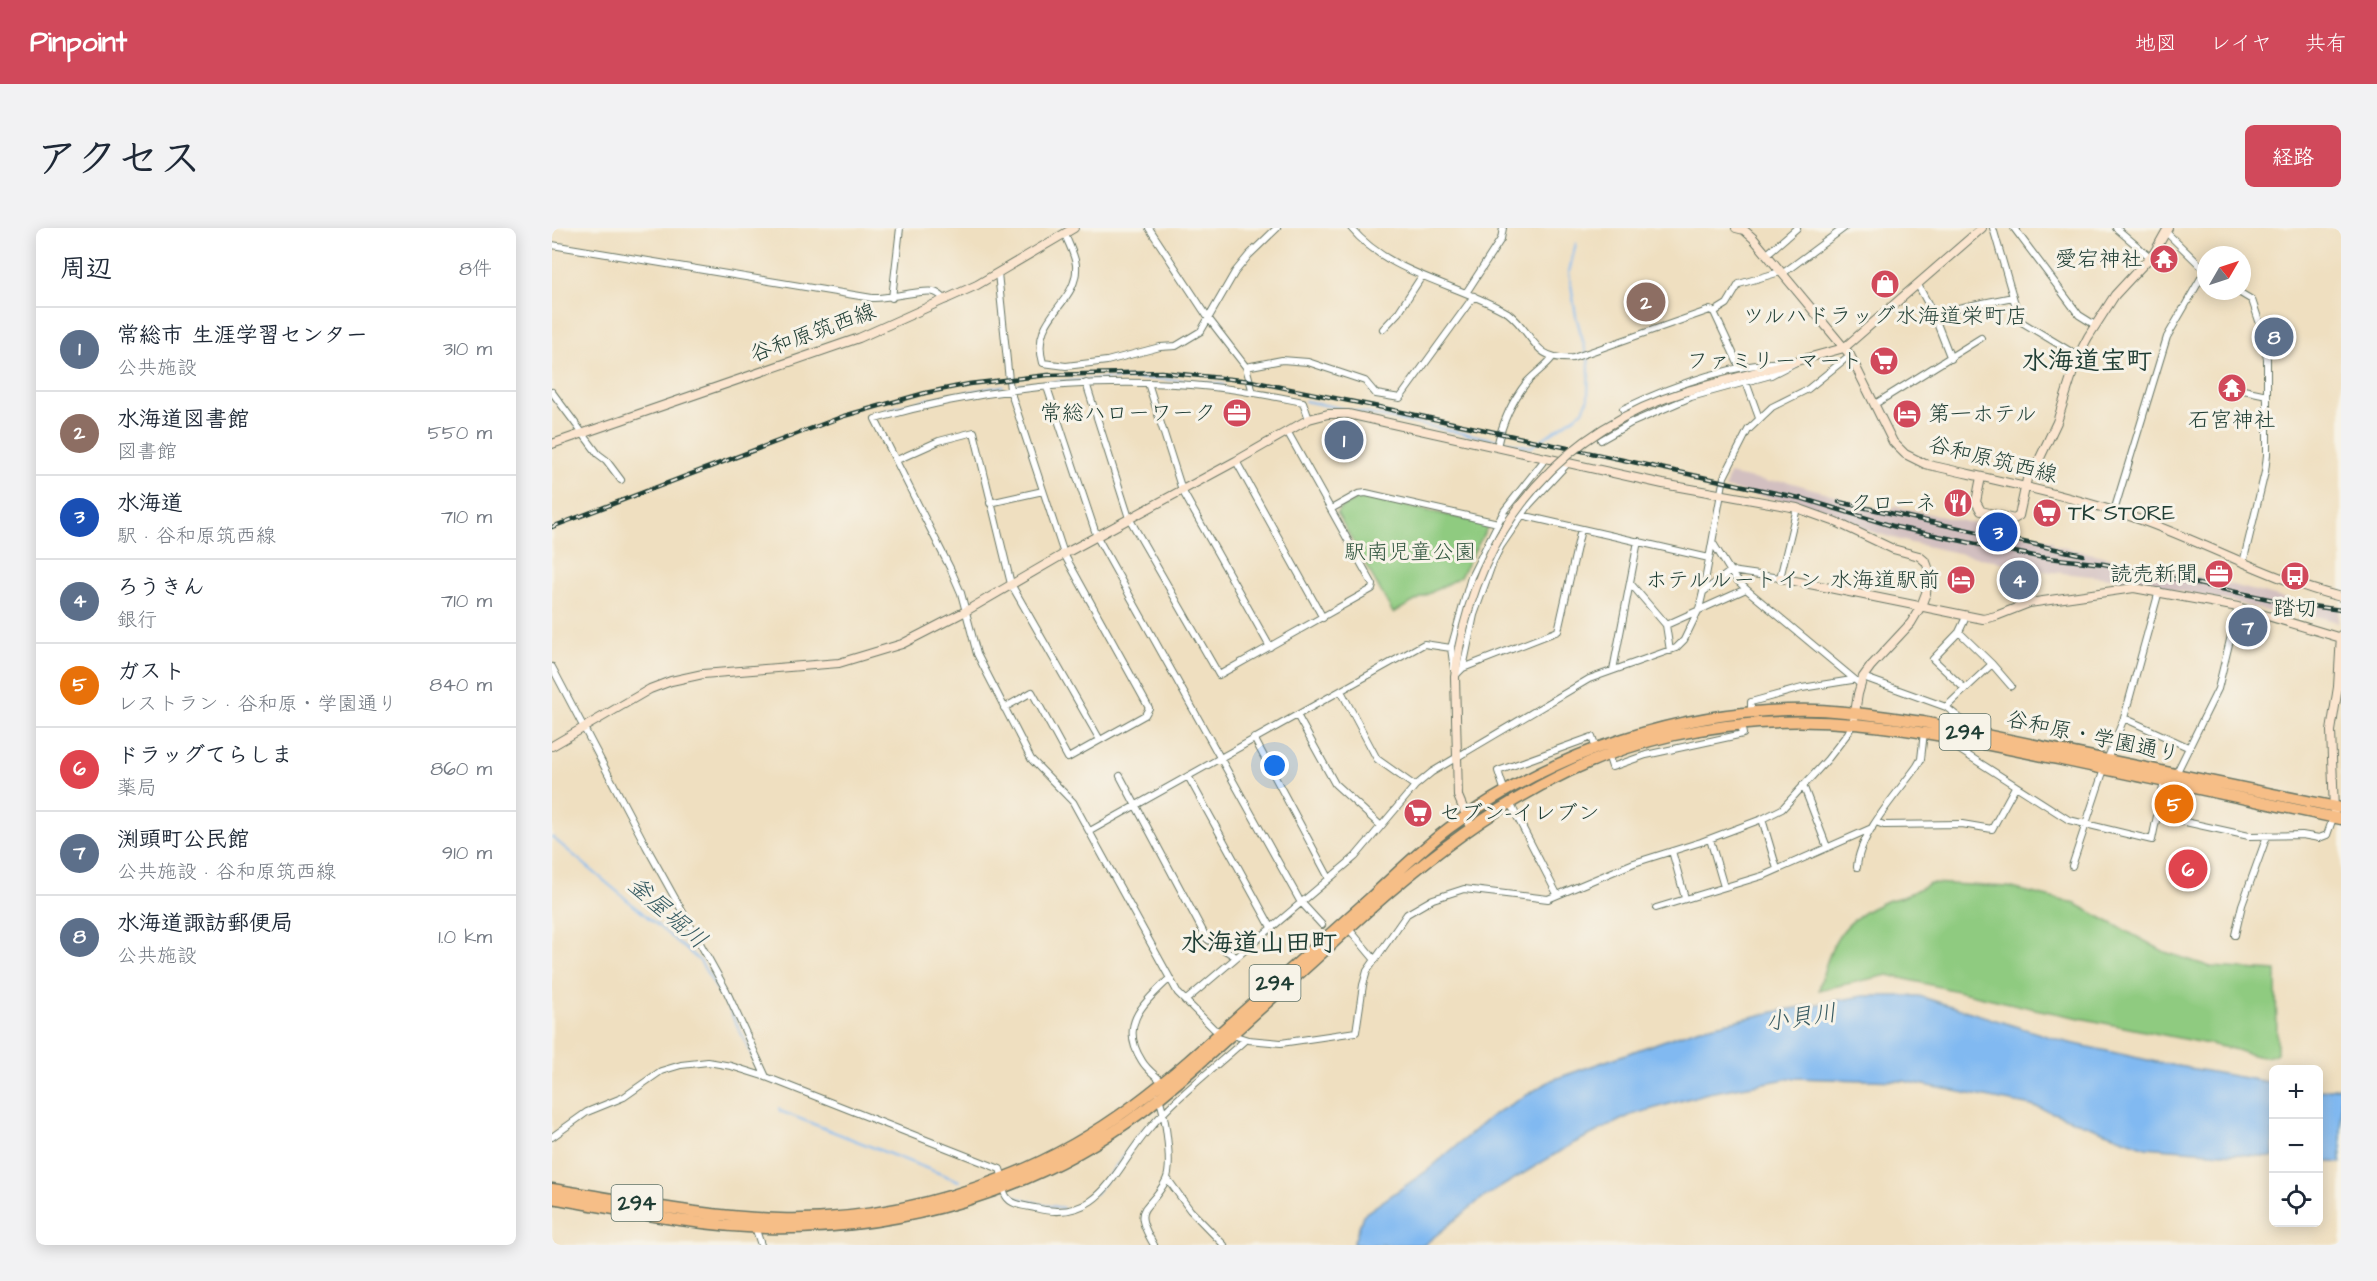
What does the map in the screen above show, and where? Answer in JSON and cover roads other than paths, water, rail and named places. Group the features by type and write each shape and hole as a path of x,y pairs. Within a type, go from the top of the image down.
{"highway":[{"name":"谷和原・学園通り","path":"552,1189 723,1215 783,1219 860,1215 907,1207 1040,1173 1133,1118 1156,1094 1505,792 1559,764 1596,749 1751,713 1814,710 1924,732 1956,734 2105,765 2165,781 2338,813"},
{"name":"谷和原・学園通り","path":"1226,1034 1428,845 1468,822 1608,754 1678,729 1785,720 1854,717 1923,722 1956,734"},
{"name":"谷和原・学園通り","path":"2105,765 2175,774 2338,813"},
{"name":"谷和原・学園通り","path":"552,1198 692,1221 755,1227 819,1228 892,1219 964,1202 1003,1183"}],"street":[{"path":"892,298 900,228"},
{"name":"谷和原筑西線","path":"552,444 859,338 946,300 998,273 1074,228"},
{"path":"1149,228 1209,319 1246,367 1253,393"},
{"path":"1065,234 1076,265 1075,275 1067,295 1045,324 1040,337 1039,349 1043,363 1066,366 1107,362 1160,346 1176,346 1200,331 1235,272 1277,228"},
{"path":"1351,228 1371,247 1392,261 1508,313 1551,358 1573,358 1710,310 1714,312 1726,304 1739,284 1781,273 1844,228"},
{"path":"1467,293 1501,239 1503,228"},
{"path":"1767,254 1797,228"},
{"path":"1993,228 2020,321 2078,356"},
{"path":"2014,228 2079,315 2095,325"},
{"path":"2116,228 2150,257"},
{"name":"谷和原筑西線","path":"1742,229 1767,254 1847,352 1893,442 1905,454 1925,464 2026,486 2114,511 2144,521 2243,563 2341,597"},
{"path":"1185,1000 1355,856 1415,786 1456,757 1589,679 1670,651 1684,640 1699,609 1725,473 1748,430 1772,407 1808,389 1976,230"},
{"path":"1981,477 1976,502 1981,511 2017,518 2020,514 2027,479 2057,422 2078,356 2115,295 2150,257 2167,230 2197,262"},
{"path":"552,245 849,295 892,298 927,291 938,294 946,300"},
{"path":"998,273 1010,390 1064,554 1149,708 1145,715 1068,758 1032,692 1004,708"},
{"path":"1383,329 1398,313 1422,276"},
{"path":"1918,285 1933,313 1951,359"},
{"path":"2114,511 2159,358 2167,337 2197,285"},
{"path":"1246,367 1282,360 1308,362 1365,381 1376,394 1400,398 1474,296"},
{"path":"1933,313 2013,297"},
{"path":"2243,563 2265,472 2266,359 2261,327 2251,299"},
{"path":"1714,312 1740,368"},
{"path":"1875,404 1951,359 1981,338"},
{"path":"1455,648 1471,599 1488,558 1509,520 1532,489 1564,458 1600,430 1641,407 1688,391 1798,361 1847,352"},
{"path":"1497,447 1503,420 1517,396 1528,381 1551,358"},
{"path":"1630,423 1623,409 1677,386 1740,368 1770,362 1798,361"},
{"path":"1601,440 1630,423 1674,403 1771,375 1798,361"},
{"path":"1746,382 1759,418"},
{"path":"552,746 650,689 671,681 703,674 819,666 861,658 902,644 966,611 1064,554 1309,419 1328,414 1348,414 1720,495 1797,508 1836,522 1886,546 1923,558 1929,570 1926,593 1911,623 1859,680 1854,717 1848,733 1827,760 1782,809 1762,819 1710,838 1634,863 1548,899 1464,889 1433,899 1407,914 1367,971 1356,1032 1281,1042 1266,1043 1245,1040 1226,1034 1210,1025 1185,1000 1169,979 1090,831 1068,795 1031,759 978,654 966,611 961,593 951,570 875,419 926,404 1010,390 1086,383 1148,383 1215,387 1303,402 1309,419"},
{"path":"1086,383 1129,518 1219,675 1372,589 1373,585 1287,431"},
{"path":"1148,383 1182,490 1270,647"},
{"path":"1047,387 1097,537 1300,901 1322,925"},
{"path":"2234,388 2267,395"},
{"path":"552,392 621,480"},
{"path":"897,460 939,441 974,432 1011,584 1100,740"},
{"path":"1468,822 1458,796 1455,648 1468,585 1499,520 1513,498 1546,458"},
{"path":"1236,461 1323,618"},
{"path":"1463,668 1474,615 1501,546 1521,515 1568,463"},
{"path":"990,503 1043,491"},
{"path":"1331,509 1358,494 1366,493 1499,520 1521,515 1709,558"},
{"path":"1780,578 1797,508"},
{"path":"1455,677 1463,668 1558,631 1581,529"},
{"path":"1612,670 1638,541"},
{"path":"1713,543 1746,590 1859,680 1946,707 1961,719 1955,747 2069,820 2152,840 2165,781"},
{"path":"1703,592 1731,571 1780,578 1983,619 2029,603 2134,588 2238,607 2341,637 2338,687 2331,731 2338,813 2325,837 2249,836 2158,816"},
{"path":"1631,584 1666,625 1670,651"},
{"path":"1666,625 1746,590"},
{"path":"2072,866 2105,765 2124,718 2159,591"},
{"path":"2175,774 2218,689 2238,607"},
{"path":"1965,688 1933,659 1959,632 1966,617"},
{"path":"1959,632 2011,686"},
{"path":"1090,831 1424,644 1455,648"},
{"path":"1946,707 1992,664"},
{"path":"552,667 726,990 766,1077"},
{"path":"1751,713 1751,702 1802,688 1859,680"},
{"path":"1341,691 1377,759 1415,786"},
{"path":"1297,715 1335,784 1381,826"},
{"path":"2124,718 2190,748"},
{"path":"1608,754 1612,767 1646,754 1743,734 1741,724"},
{"path":"1678,729 1682,747"},
{"path":"1857,867 1861,850 1874,825 1917,766 1924,732"},
{"path":"1505,792 1498,771 1592,737 1596,749"},
{"path":"1254,738 1329,878"},
{"path":"1120,776 1207,939 1236,957"},
{"path":"1188,776 1270,927"},
{"path":"1803,785 1827,847"},
{"path":"1656,908 1777,869 1874,825 1962,824 1992,829 2015,787"},
{"path":"1510,803 1557,894"},
{"path":"1762,819 1777,869"},
{"path":"2235,934 2242,905 2267,836"},
{"path":"1710,838 1724,887"},
{"path":"1672,851 1685,898"},
{"path":"1349,928 1375,960"},
{"path":"1166,1086 1141,1061 1134,1045 1134,1022 1143,1003 1169,979"},
{"path":"552,1137 587,1112 624,1097 661,1071 681,1065 708,1062 731,1066 766,1077 1000,1170 1007,1198 1012,1202 1063,1213 1090,1204 1148,1130 1245,1040"},
{"path":"1154,1245 1143,1225 1142,1210 1167,1178 1169,1162 1163,1115 1156,1094"},
{"path":"1167,1178 1190,1210 1224,1245"},
{"path":"755,1227 761,1245"}],"water":[{"name":"小貝川","path":"1863,996 1919,996 2066,1042 2161,1063 2269,1082 2269,1157 2146,1147 2037,1107 1904,1081 1792,1078 1708,1093 1631,1115 1572,1144 1481,1199 1424,1245 1353,1245 1363,1215 1428,1170 1491,1116 1552,1080 1697,1029"},
{"path":"2341,1087 2341,1163 2323,1161 2323,1090"}],"waterway":[{"path":"1305,401 1531,447 1583,411 1588,398 1589,363 1576,316 1569,272 1576,243"},
{"path":"1016,385 1094,379 1172,380 1224,385"},
{"path":"887,410 930,399 1003,386"},
{"name":"釜屋堀川","path":"552,837 700,961 729,1009 756,1063"},
{"name":"釜屋堀川","path":"779,1108 780,1111 959,1181"},
{"name":"釜屋堀川","path":"1095,1194 1148,1124"},
{"name":"釜屋堀川","path":"1012,1196 1063,1208"}],"railway":[{"path":"552,527 844,416 925,393 969,384 1048,375 1161,372 1251,381 1804,499 1896,527 1995,548 2039,557 2104,564 2283,602 2341,610"},
{"path":"1839,502 2083,555"}],"place":[{"name":"愛宕神社","path":"2164,259"},
{"name":"ツルハドラッグ水海道栄町店","path":"1885,284"},
{"name":"水海道図書館","path":"1646,302"},
{"name":"水海道諏訪郵便局","path":"2274,337"},
{"name":"ファミリーマート","path":"1884,361"},
{"name":"石宮神社","path":"2232,388"},
{"name":"常総ハローワーク","path":"1237,413"},
{"name":"第一ホテル","path":"1907,414"},
{"name":"常総市 生涯学習センター","path":"1344,440"},
{"name":"クローネ","path":"1958,503"},
{"name":"TK STORE","path":"2047,513"},
{"name":"水海道","path":"1998,532"},
{"name":"読売新聞","path":"2219,574"},
{"name":"踏切","path":"2295,576"},
{"name":"ホテルルートイン 水海道駅前","path":"1961,580"},
{"name":"ろうきん","path":"2019,580"},
{"name":"渕頭町公民館","path":"2248,627"},
{"name":"ガスト","path":"2174,804"},
{"name":"セブン-イレブン","path":"1418,813"},
{"name":"ドラッグてらしま","path":"2188,869"}],"district":[{"name":"水海道宝町","path":"2087,361"},
{"name":"水海道山田町","path":"1259,943"}],"park label":[{"name":"駅南児童公園","path":"1410,552"}]}
